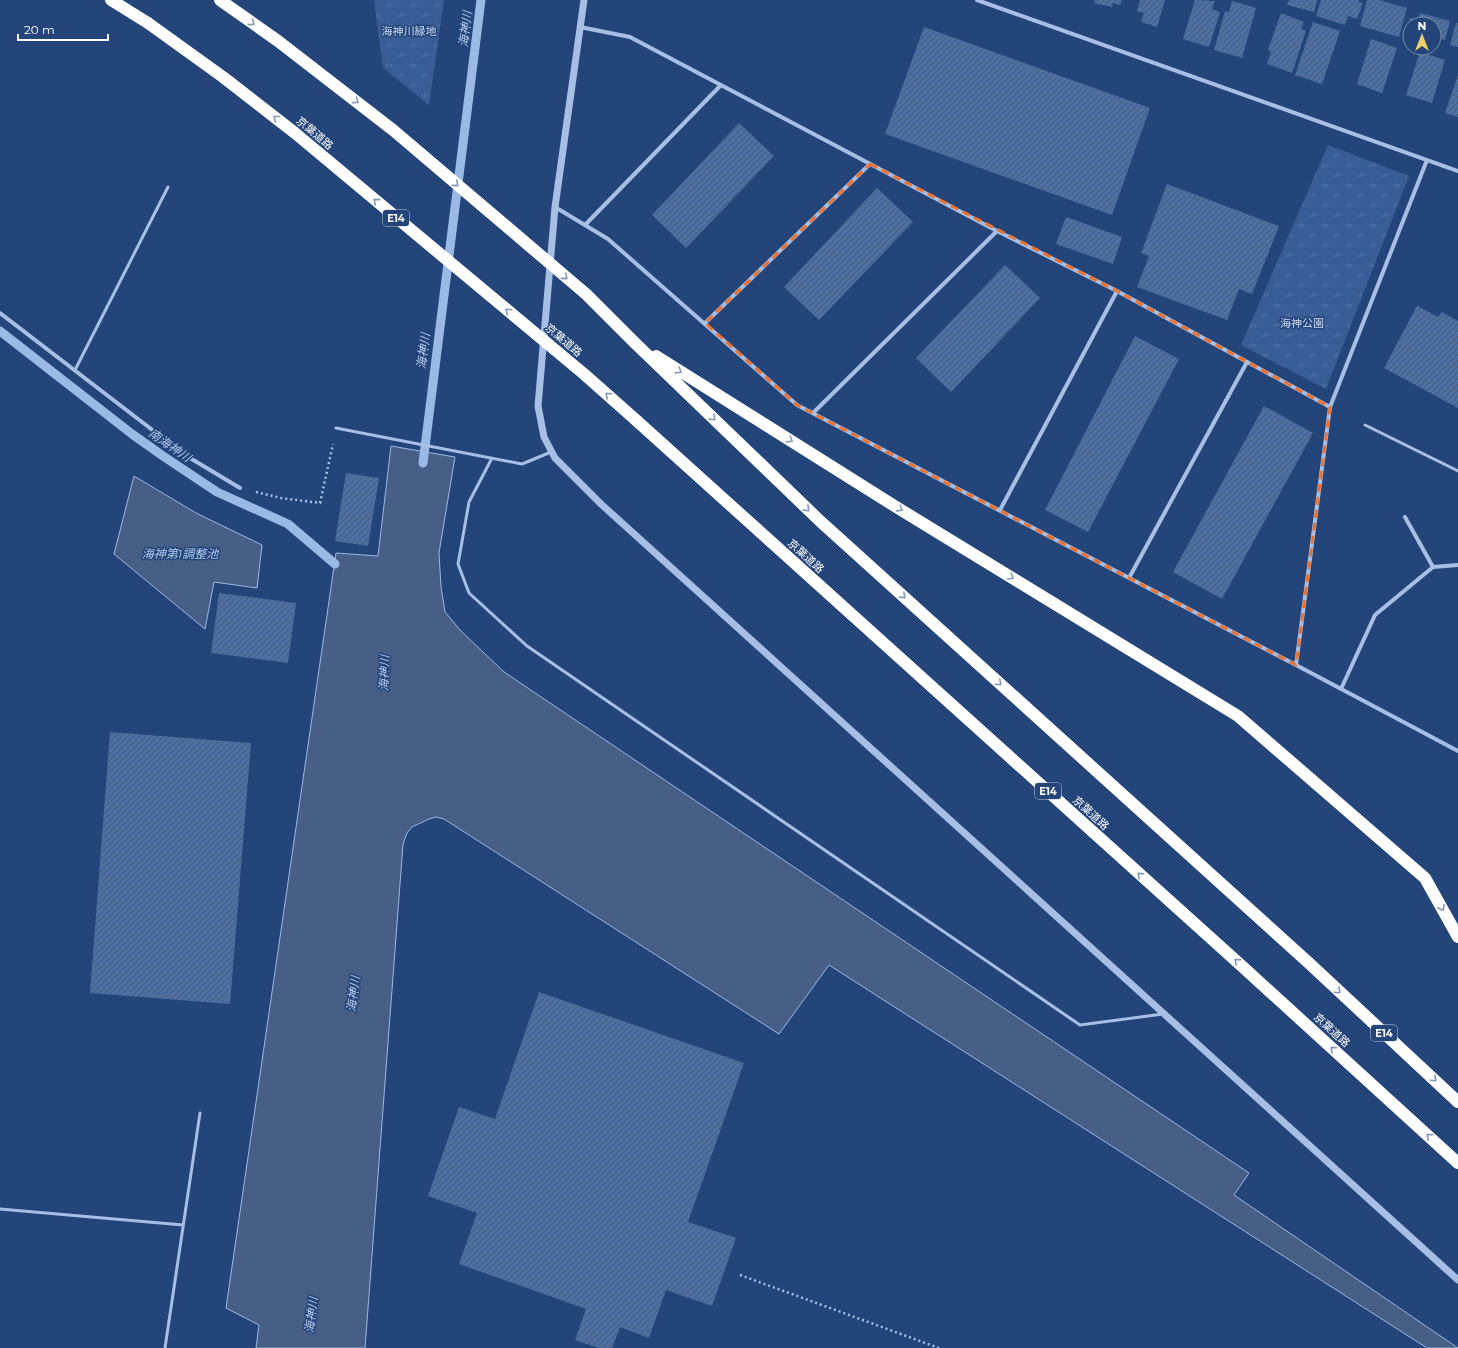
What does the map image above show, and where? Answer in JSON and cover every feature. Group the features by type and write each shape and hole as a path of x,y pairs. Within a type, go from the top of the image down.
{"highway":[{"name":"京葉道路","path":"111,0 148,23 223,77 295,133 584,374 1244,968 1458,1163"},
{"name":"E14","path":"220,0 278,41 393,130 586,294 820,521 1310,964 1458,1102"},
{"path":"635,343 901,510 1238,716 1425,878 1458,938"}],"street":[{"path":"584,0 555,207 538,406 544,437 555,458 601,504 1458,1280"},
{"path":"977,0 1458,171"},
{"path":"580,26 630,37 996,231 1117,292 1330,407"},
{"path":"585,225 721,85"},
{"path":"1296,665 1330,407 1427,160"},
{"path":"705,323 870,164"},
{"path":"555,207 608,239 797,405 1458,751"},
{"path":"813,413 996,231"},
{"path":"1000,510 1117,292"},
{"path":"0,313 186,455 240,488"},
{"path":"1129,578 1247,362"},
{"path":"1405,517 1433,567"},
{"path":"1341,689 1375,615 1433,567 1458,564"}],"lane":[{"path":"75,370 168,187"},
{"path":"1365,425 1458,471"},
{"path":"336,428 522,464 552,452"},
{"path":"492,458 469,502 458,564 469,593 527,646 1080,1025 1164,1014"},
{"path":"165,1348 200,1112"},
{"path":"0,1209 183,1225"}],"path":[{"path":"240,488 281,498 320,503 336,428"},
{"path":"740,1275 939,1348"}],"highlighted area":[{"path":"870,164 1117,291 1330,407 1296,665 797,405 705,323"}],"green space":[{"name":"海神川緑地","path":"374,0 444,0 429,105 383,68"},
{"name":"海神公園","path":"1328,145 1409,176 1326,389 1241,345"}],"water":[{"path":"391,446 455,457 439,553 441,587 445,612 461,631 504,672 1249,1173 1234,1195 1458,1348 1427,1348 829,965 779,1034 444,819 436,817 412,827 407,833 403,844 365,1348 256,1348 259,1325 226,1308 336,553 378,556"},
{"name":"海神第1調整池","path":"134,476 196,513 262,545 257,588 214,582 205,629 114,554"}],"building":[{"path":"1095,0 1122,0 1120,5 1113,3 1112,7 1094,3"},
{"path":"1140,0 1165,0 1157,27 1141,22 1144,13 1137,11"},
{"path":"1195,0 1215,1 1212,9 1220,12 1209,47 1183,39"},
{"path":"1289,0 1317,0 1314,12 1287,5"},
{"path":"1321,0 1359,0 1358,2 1363,3 1357,19 1348,16 1345,25 1316,16"},
{"path":"1367,0 1379,0 1407,8 1405,16 1402,16 1402,26 1399,37 1360,26"},
{"path":"1232,1 1256,8 1242,58 1214,50 1225,11 1229,12"},
{"path":"1281,13 1304,22 1301,29 1306,31 1292,73 1267,64 1271,52 1268,50"},
{"path":"1420,13 1431,16 1419,16"},
{"path":"1442,19 1450,21 1445,40 1442,39"},
{"path":"1313,22 1340,31 1322,84 1295,75"},
{"path":"1456,23 1458,23 1458,47 1450,45"},
{"path":"924,27 1150,108 1112,215 885,134"},
{"path":"1371,39 1397,48 1382,93 1357,84"},
{"path":"1419,56 1432,56 1445,60 1432,103 1406,95"},
{"path":"1458,75 1458,117 1445,113"},
{"path":"739,123 774,156 686,248 652,215"},
{"path":"1167,184 1279,226 1252,294 1239,289 1227,320 1137,287 1149,256 1141,253"},
{"path":"877,188 913,222 819,320 784,287"},
{"path":"1066,217 1122,237 1113,264 1056,244"},
{"path":"1005,265 1040,298 951,392 916,358"},
{"path":"1417,306 1438,317 1442,312 1458,321 1458,408 1384,368"},
{"path":"1135,336 1179,359 1088,532 1045,510"},
{"path":"1264,406 1313,433 1222,599 1173,572"},
{"path":"346,473 379,478 368,546 335,541"},
{"path":"219,593 296,603 288,663 211,653"},
{"path":"110,732 251,743 230,1004 90,993"},
{"path":"539,992 744,1063 688,1222 736,1238 712,1306 666,1290 649,1338 620,1327 612,1348 599,1348 575,1340 586,1309 459,1264 477,1213 428,1196 459,1107 495,1119"}],"waterway":[{"name":"海神川","path":"423,463 481,0"},
{"name":"南海神川","path":"0,331 132,434 163,456 217,492 288,524 335,564"}]}
